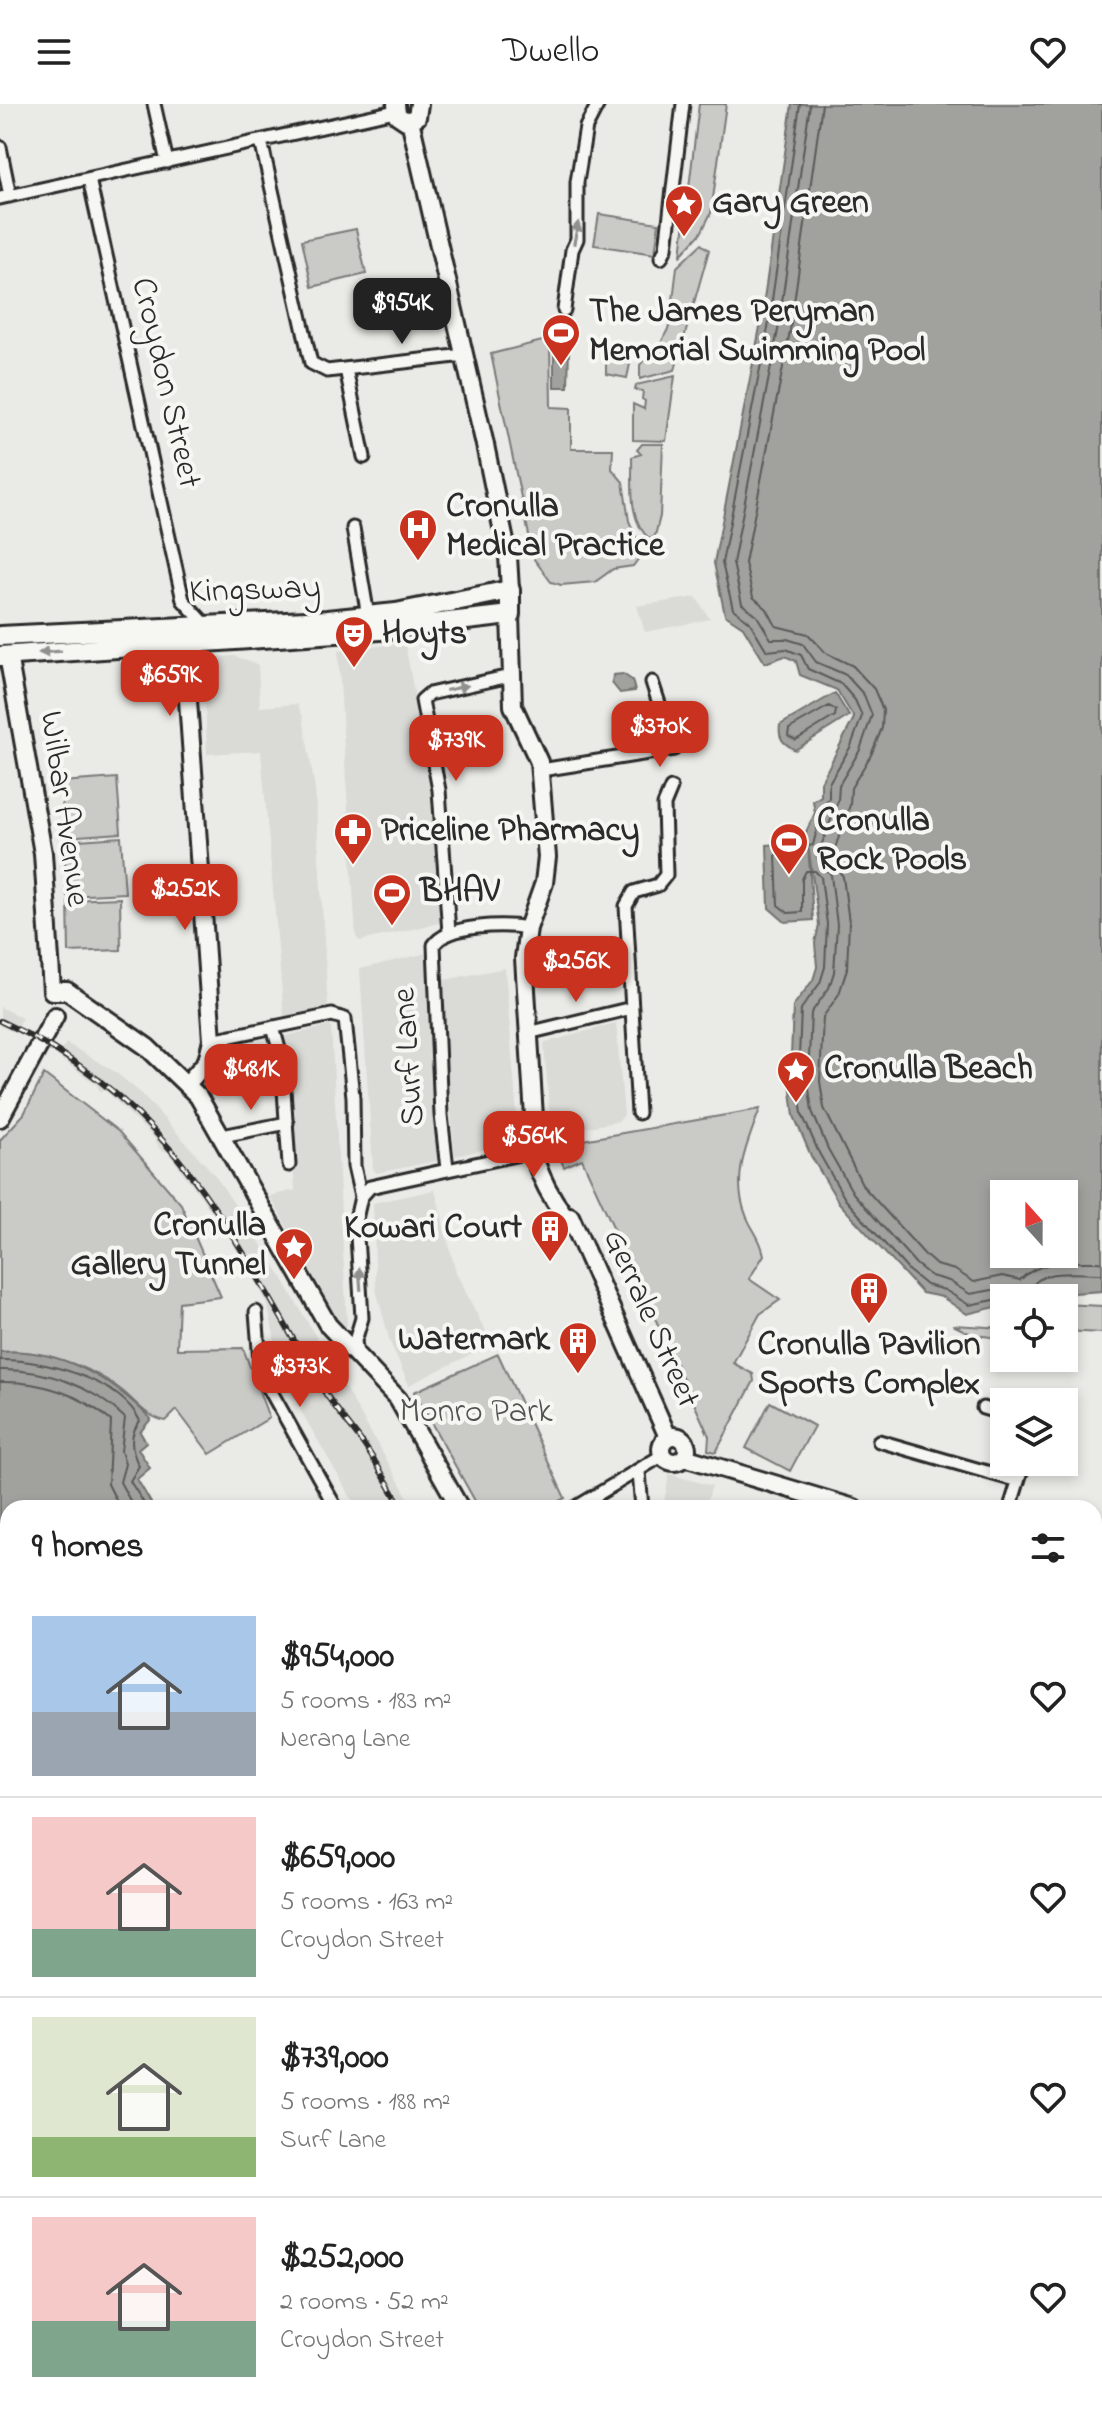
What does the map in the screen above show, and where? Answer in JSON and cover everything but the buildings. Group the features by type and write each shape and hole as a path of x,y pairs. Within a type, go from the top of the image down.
{"main road":[{"name":"Kingsway","path":"3,646 133,629 368,616 510,590"},
{"name":"Gerrale Street","path":"510,590 510,615"},
{"path":"459,599 477,603 478,611 473,618"},
{"name":"Kingsway","path":"3,646 184,644 380,630 510,615"},
{"path":"133,629 169,637 184,644 199,635 240,625"}],"street":[{"path":"154,104 167,162"},
{"path":"564,310 577,239 577,182 586,127 598,104"},
{"path":"661,258 666,248 683,104"},
{"path":"0,147 5,197 396,108 399,118 419,109 464,355 508,556 510,590"},
{"path":"261,141 309,358 318,369 346,369 464,355"},
{"name":"Croydon Street","path":"89,179 183,600 205,624"},
{"path":"346,369 364,457"},
{"path":"353,528 368,616"},
{"path":"173,626 183,600"},
{"name":"Gerrale Street","path":"510,615 510,676 515,713 535,749 541,770 546,870 528,928 524,958 534,1117 530,1130 555,1201 573,1226 668,1437"},
{"path":"184,644 212,1040 207,1061 193,1089"},
{"name":"Wilbar Avenue","path":"3,646 43,853 52,991 46,1006 66,1008"},
{"path":"510,676 429,694 422,700 439,790 449,933 495,925 528,928"},
{"path":"541,770 674,749 652,682"},
{"path":"638,1113 626,906 634,892 658,885 666,875 664,805 671,788"},
{"name":"Surf Lane","path":"447,1169 432,953 435,942 449,933"},
{"path":"0,1118 66,1008 64,989 52,991"},
{"path":"66,1008 95,1012 147,1047 193,1089 328,1325 398,1399 455,1500"},
{"path":"528,1033 632,1008"},
{"path":"212,1040 332,1015 342,1016 348,1032 354,1166 361,1197 356,1219 362,1318 355,1341 357,1355"},
{"path":"273,1027 282,1060 289,1165"},
{"path":"222,1136 287,1123"},
{"path":"361,1197 370,1187 538,1150"},
{"path":"256,1312 261,1374 332,1500"},
{"path":"983,1408 990,1412"},
{"path":"675,1436 685,1442 684,1457 673,1461 663,1455 661,1445 668,1437 675,1436"},
{"path":"879,1441 1018,1481"},
{"path":"589,1500 663,1455"},
{"name":"Gerrale Street","path":"684,1457 827,1500"},
{"path":"639,1472 641,1500"},
{"path":"1012,1500 1020,1476"}],"shaded area":[{"path":"696,597 710,619 645,632 637,606"},
{"path":"405,643 429,775 443,922 360,941 356,937 338,651"},
{"path":"235,656 258,665 260,707 297,704 303,717 315,789 328,1007 284,1017 261,751 207,754 204,658"},
{"path":"427,953 441,1160 377,1173 373,1169 360,969"},
{"path":"505,968 519,1142 455,1156 439,981"},
{"path":"0,1007 22,1018 14,1032 0,1026"},
{"path":"616,1023 624,1115 619,1121 551,1135 544,1043"},
{"path":"331,1025 347,1325 344,1328 270,1196 295,1190 283,1037"},
{"path":"66,1043 114,1071 142,1094 214,1174 273,1262 409,1500 352,1500 276,1368 280,1365 267,1302 224,1228 168,1152 160,1150 155,1139 106,1091 100,1091 96,1084 57,1056"},
{"path":"435,1190 456,1273 492,1344 409,1385 390,1342 376,1289 373,1203"},
{"path":"669,1474 712,1486 708,1500 664,1500"}],"green space":[{"path":"699,104 726,104 711,213 701,233 681,255"},
{"path":"599,214 659,223 655,254 594,245"},
{"path":"356,229 366,274 312,287 302,240"},
{"path":"701,244 709,250 675,370 640,379 640,365 652,350 657,351 670,325 677,267"},
{"path":"550,339 551,407 571,408 571,449 613,449 612,469 623,482 629,521 640,546 639,558 633,566 613,569 595,582 561,585 551,582 534,559 491,354"},
{"path":"606,345 625,348 624,358 630,364 627,378 606,374"},
{"path":"675,376 666,441 633,440 633,404 644,409 645,401 642,399 643,391 635,390 636,385"},
{"path":"642,444 663,444 660,516 655,536 650,539 638,522 633,501 632,457 641,454 637,450"},
{"path":"117,778 121,833 64,837 61,782"},
{"path":"121,837 125,893 67,896 64,841"},
{"path":"120,898 121,950 69,952 68,900"},
{"path":"44,1074 119,1132 181,1204 221,1297 179,1302 177,1349 243,1348 269,1418 210,1454 177,1410 166,1421 159,1419 147,1413 108,1380 79,1366 31,1353 0,1352 0,1140 24,1114"},
{"path":"760,1109 740,1174 746,1215 764,1255 749,1279 780,1300 760,1314 733,1363 753,1374 754,1381 716,1452 708,1450 709,1436 582,1159 564,1167 554,1145"},
{"path":"1078,1305 1102,1306 1102,1333 1078,1332"},
{"path":"953,1325 990,1327 990,1337 971,1334"},
{"name":"Monro Park","path":"498,1354 565,1498 475,1500 414,1392"},
{"path":"770,1402 814,1426 790,1471 746,1448"}],"water":[{"path":"792,104 1102,104 1102,1291 1078,1293 1078,1284 990,1284 990,1308 967,1314 942,1297 922,1293 839,1203 811,1156 794,1116 790,1082 793,1006 813,980 817,967 815,943 819,925 808,844 813,920 785,922 769,908 767,845 807,842 805,834 815,813 813,801 821,796 821,782 854,718 837,690 800,675 796,661 785,656 765,663 743,627 725,615 714,563 760,327"},
{"name":"The James Peryman Memorial Swimming Pool","path":"554,348 569,348 568,387 554,387"},
{"path":"623,674 632,680 635,691 620,693 612,683 613,675"},
{"name":"Cronulla Rock Pools","path":"835,693 849,716 795,750 784,743 780,725"},
{"path":"0,1352 43,1355 83,1368 119,1391 151,1419 140,1432 146,1442 138,1449 150,1468 137,1479 149,1500 0,1500"}],"railway":[{"path":"0,1021 59,1052 109,1088 152,1129 190,1173 224,1221 323,1390 369,1453 397,1500"}],"place":[{"name":"Gary Green","path":"684,238"},
{"name":"The James Peryman Memorial Swimming Pool","path":"561,367"},
{"name":"Cronulla Medical Practice","path":"418,562"},
{"name":"Hoyts","path":"354,669"},
{"name":"Priceline Pharmacy","path":"353,866"},
{"name":"Cronulla Rock Pools","path":"789,876"},
{"name":"BHAV","path":"392,927"},
{"name":"Cronulla Beach","path":"796,1104"},
{"name":"Kowari Court","path":"550,1263"},
{"name":"Cronulla Gallery Tunnel","path":"294,1281"},
{"name":"Cronulla Pavilion Sports Complex","path":"869,1325"},
{"name":"Watermark","path":"578,1375"}]}
